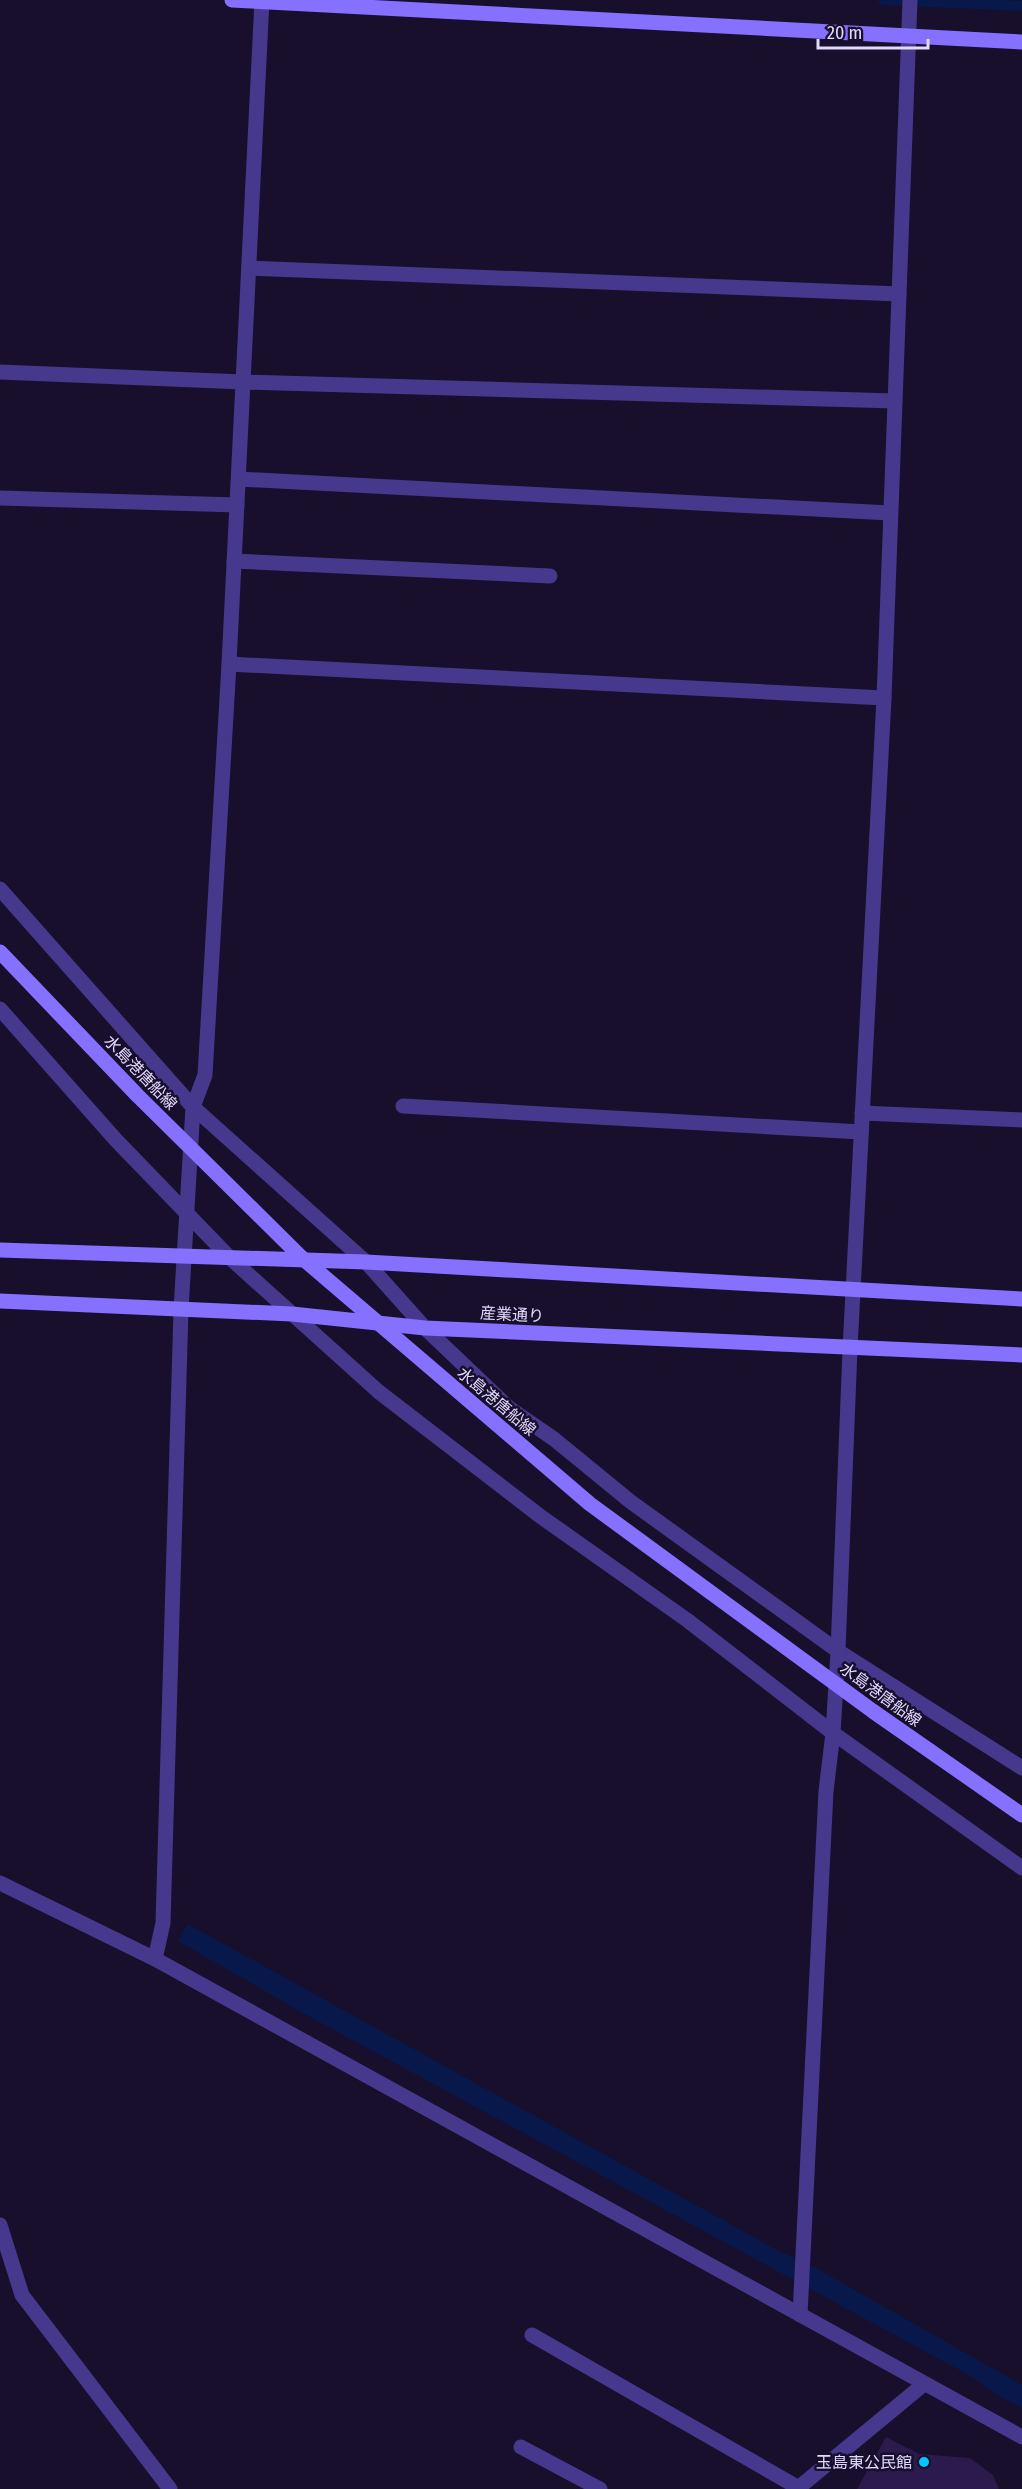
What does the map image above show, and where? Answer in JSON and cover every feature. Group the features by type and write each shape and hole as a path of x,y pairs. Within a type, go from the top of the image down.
{"street":[{"path":"232,0 1022,42"},
{"path":"800,2315 825,1791 833,1733 838,1651 850,1348 884,698 909,0"},
{"path":"155,1959 163,1923 181,1310 193,1107 205,1075 229,664 262,1"},
{"path":"249,268 898,294"},
{"path":"0,372 243,382 895,401"},
{"path":"238,479 890,513"},
{"path":"0,498 237,504"},
{"path":"234,561 550,576"},
{"path":"229,664 884,698"},
{"path":"0,889 193,1107 366,1262 425,1328 509,1408 554,1439 631,1502 838,1651 1022,1768"},
{"name":"水島港唐船線","path":"0,952 138,1096 301,1257 591,1504 874,1712 1022,1815"},
{"path":"0,1009 115,1139 229,1257 379,1392 540,1516 687,1620 833,1733 1022,1869"},
{"path":"403,1106 861,1132"},
{"path":"862,1113 1022,1120"},
{"path":"0,1250 366,1262 1022,1299"},
{"name":"産業通り","path":"0,1301 292,1314 425,1328 1022,1355"},
{"path":"0,1883 155,1959 1022,2437"},
{"path":"0,2225 22,2295 170,2489"},
{"path":"531,2335 798,2488 924,2384"},
{"path":"521,2447 600,2489"}],"shaded area":[{"path":"188,1924 777,2250 818,2269 1022,2385 1022,2408 997,2395 972,2377 301,2012 178,1941"}],"building":[{"name":"玉島東公民館","path":"886,2437 919,2454 970,2458 993,2475 999,2489 857,2489"}],"waterway":[{"path":"883,0 1022,6"}],"place":[{"name":"玉島東公民館","path":"924,2462"}]}
